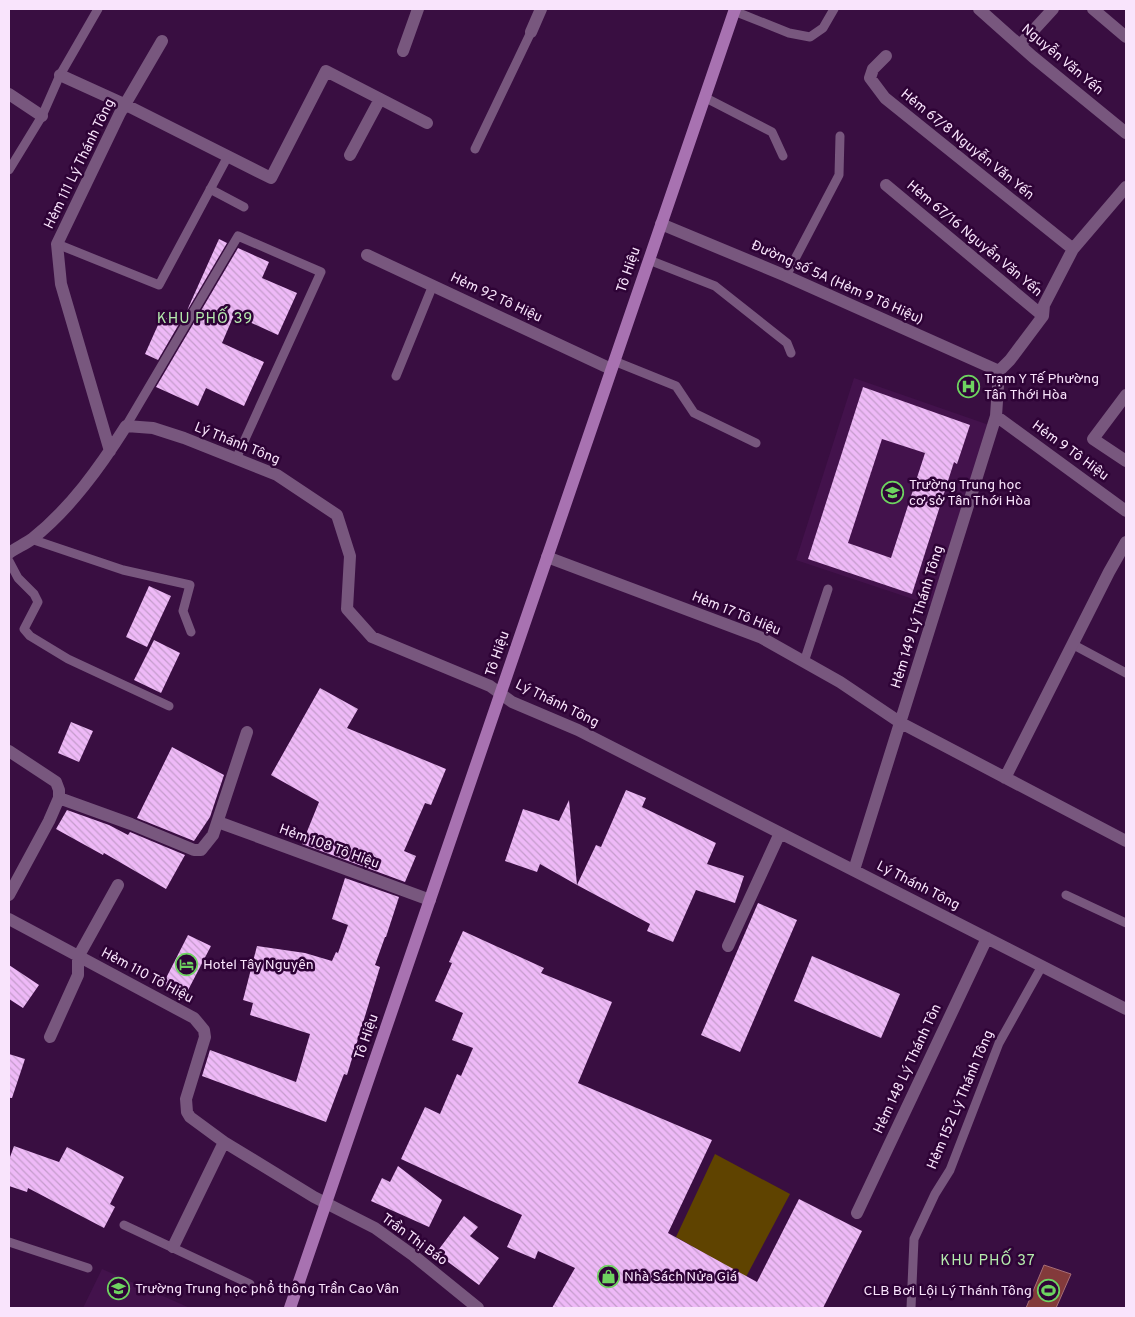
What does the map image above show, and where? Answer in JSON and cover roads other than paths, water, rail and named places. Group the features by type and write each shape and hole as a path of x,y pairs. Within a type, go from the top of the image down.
{"street":[{"path":"404,51 418,9"},
{"path":"531,32 541,9"},
{"name":"Nguyễn Văn Yến","path":"979,9 1033,57 1126,133"},
{"path":"1020,45 1053,9"},
{"path":"1094,9 1126,37"},
{"name":"Tô Hiệu","path":"290,1308 734,10"},
{"name":"Hẻm 111 Lý Thánh Tông","path":"110,451 61,284 57,244 120,113 162,41"},
{"name":"Hẻm 67/8 Nguyễn Văn Yến","path":"886,56 873,69 870,78 884,98 1072,249"},
{"path":"60,75 126,105 271,178 326,71 427,123"},
{"path":"9,94 42,116"},
{"path":"350,155 380,99"},
{"name":"Hẻm 67/16 Nguyễn Văn Yến","path":"886,185 1043,316"},
{"path":"1000,371 1043,316 1044,305 1072,249 1126,187"},
{"name":"Đường số 5A (Hẻm 9 Tô Hiệu)","path":"661,224 786,276 1000,371"},
{"name":"Hẻm 92 Tô Hiệu","path":"367,255 613,365"},
{"name":"Hẻm 149 Lý Thánh Tông","path":"854,870 996,416 1000,371"},
{"path":"1126,395 1093,439 1126,461"},
{"name":"Hẻm 9 Tô Hiệu","path":"996,416 1126,511"},
{"path":"9,553 32,539 66,508 110,451 126,426"},
{"name":"Lý Thánh Tông","path":"126,426 153,428 184,438 277,475 337,515 350,556 347,609 372,637 490,686 512,702 578,730 1126,1008"},
{"path":"1004,778 1126,542"},
{"name":"Hẻm 17 Tô Hiệu","path":"547,557 762,638 840,682 901,722 1126,841"},
{"path":"59,798 132,824 194,850 201,850 213,835 247,732"},
{"path":"9,750 56,782 59,790 59,798 49,821 9,894"},
{"name":"Hẻm 108 Tô Hiệu","path":"218,822 430,900"},
{"path":"728,946 780,833"},
{"path":"50,1037 78,974 78,957 118,885"},
{"name":"Hẻm 110 Tô Hiệu","path":"9,919 194,1018 201,1024 204,1030 204,1045 185,1106 190,1118 224,1142 326,1204"},
{"name":"Hẻm 148 Lý Thánh Tôn","path":"857,1213 987,938"},
{"path":"173,1247 224,1142"},
{"name":"Trần Thị Báo","path":"326,1204 375,1228 414,1256 478,1308"}],"lane":[{"path":"9,170 42,116 60,75 98,9"},
{"path":"734,10 789,33 810,37 823,28 834,9"},
{"path":"475,149 531,32"},
{"path":"704,97 772,132 783,156"},
{"path":"786,276 839,175 840,136"},
{"path":"57,244 159,285 228,156"},
{"path":"210,189 244,206"},
{"path":"126,426 238,236 321,272 236,459"},
{"path":"649,260 715,286 787,343 792,353"},
{"path":"396,376 433,284"},
{"path":"613,365 676,386 694,412 756,443"},
{"path":"32,539 123,570 190,585 182,610 190,632"},
{"path":"9,561 18,578 34,594 38,602 24,630 30,636 68,659 169,706"},
{"path":"804,662 828,588"},
{"path":"1072,644 1126,673"},
{"path":"1066,895 1126,923"},
{"name":"Hẻm 152 Lý Thánh Tông","path":"911,1308 914,1239 934,1194 950,1170 999,1043 1042,966"},
{"path":"124,1225 250,1284"},
{"path":"9,1242 88,1268"}],"place":[{"name":"Trạm Y Tế Phường Tân Thới Hòa","path":"968,387"},
{"name":"Trường Trung học cơ sở Tân Thới Hòa","path":"893,493"},
{"name":"Hotel Tây Nguyên","path":"187,965"},
{"name":"Nhà Sách Nửa Giá","path":"608,1277"},
{"name":"Trường Trung học phổ thông Trần Cao Vân","path":"119,1289"},
{"name":"CLB Bơi Lội Lý Thánh Tông","path":"1048,1291"}],"district":[{"name":"KHU PHỐ 39","path":"205,319"},
{"name":"KHU PHỐ 37","path":"988,1261"}]}
